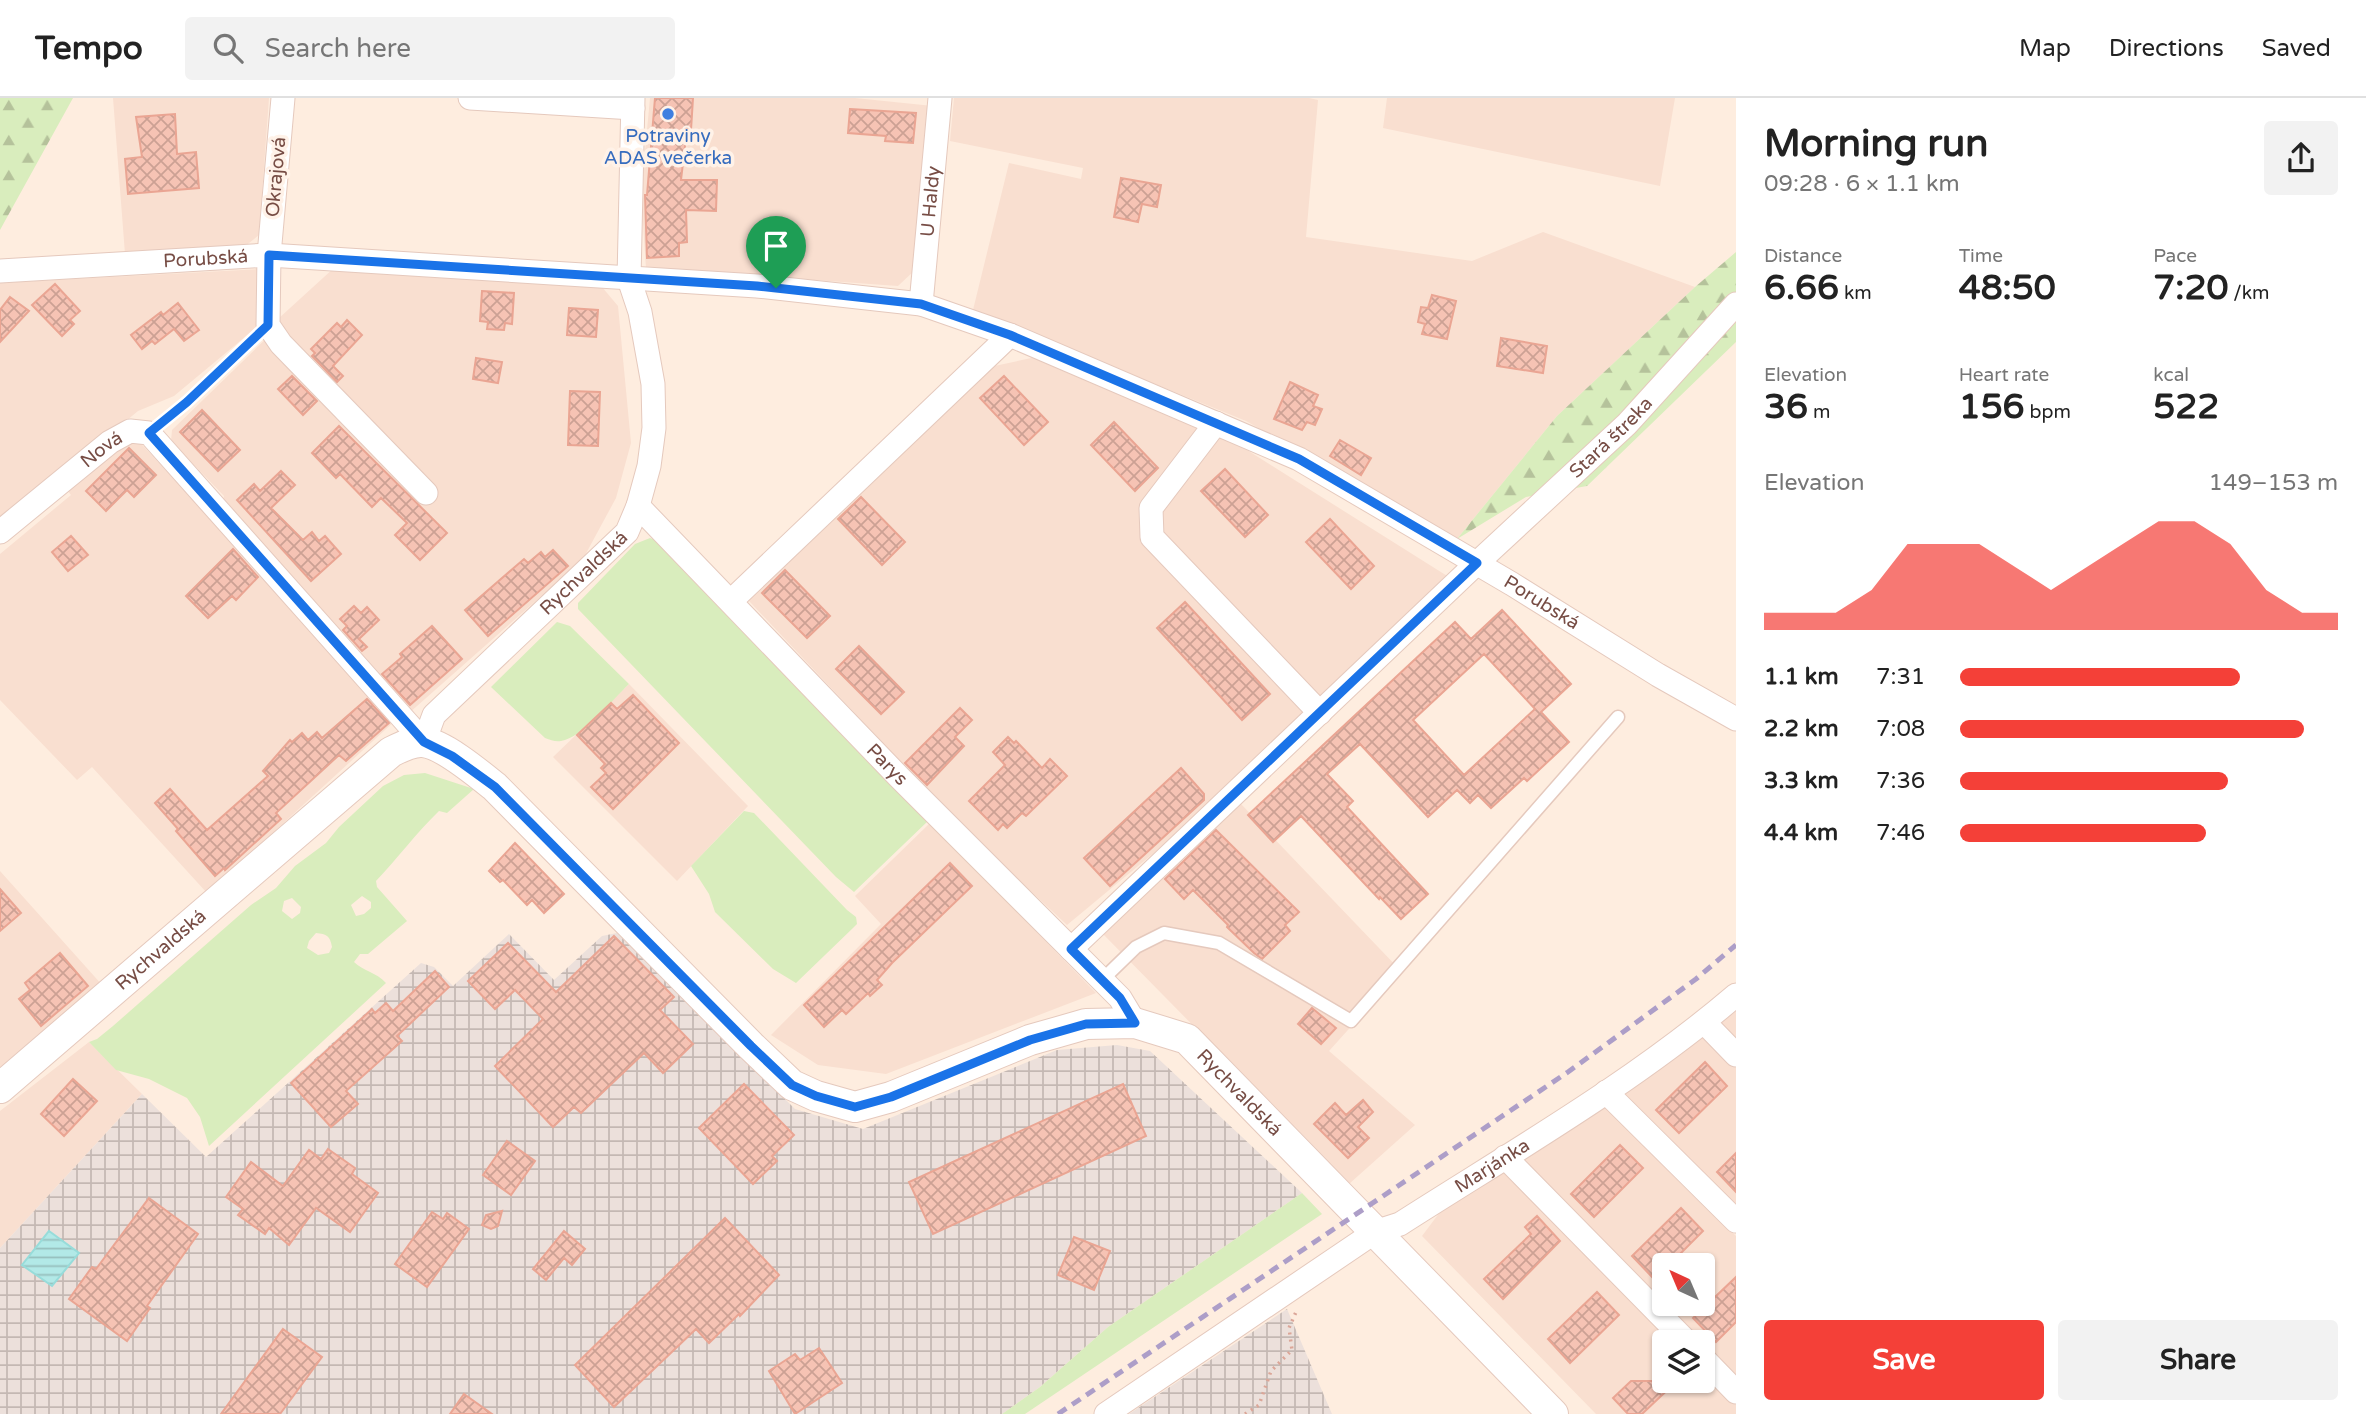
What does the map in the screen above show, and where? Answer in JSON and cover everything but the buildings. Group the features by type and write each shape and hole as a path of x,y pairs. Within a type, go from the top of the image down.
{"street":[{"name":"Okrajová","path":"269,255 283,98"},
{"path":"470,98 633,103"},
{"name":"U Haldy","path":"921,304 940,98"},
{"name":"Rychvaldská","path":"424,742 434,715 627,532 638,506 649,466 654,428 653,384 640,312 629,279 633,103"},
{"name":"Porubská","path":"0,271 269,255 757,286 921,304 1010,335 1299,459 1736,719"},
{"path":"269,255 268,325 281,344 426,493"},
{"name":"Stará štreka","path":"1071,949 1627,424 1736,304"},
{"path":"731,601 1010,335"},
{"path":"1216,423 1151,508 1152,537 1320,713"},
{"name":"Nová","path":"0,533 110,442 130,430 149,433 424,742"},
{"name":"Parys","path":"638,506 900,777 1120,998 1135,1023"},
{"name":"Rychvaldská","path":"0,1088 391,752 407,744 424,742 452,756 495,787 766,1060 792,1085 816,1096 855,1107 891,1097 1030,1040 1086,1024 1135,1023 1187,1039 1553,1414"},
{"name":"Marjánka","path":"1106,1414 1375,1232 1399,1224 1606,1092 1704,1022 1736,995"},
{"path":"1704,1022 1736,1055"},
{"path":"1606,1092 1736,1221"},
{"path":"1505,1157 1675,1330"},
{"path":"1715,1370 1736,1392"}],"lane":[{"path":"1102,980 1136,947 1164,933 1219,943 1351,1021 1618,717"}],"path":[{"path":"149,433 187,402 268,325"},
{"path":"1245,1414 1259,1405 1271,1371 1292,1350 1289,1328 1297,1310"}],"shaded area":[{"path":"113,98 269,98 259,235 244,247 125,254"},
{"path":"650,98 855,98 933,106 915,270 898,286 646,268 641,194"},
{"path":"954,98 1318,100 1306,237 1472,261 1543,232 1695,287 1557,416 1457,539 1246,421 973,310 1009,163 1081,179 1083,168 950,141"},
{"path":"1387,98 1675,98 1660,186 1383,128"},
{"path":"335,267 602,287 618,306 631,443 616,498 583,559 408,714 222,504 224,496 171,441 172,430 276,329 278,319"},
{"path":"260,269 258,326 174,396 138,411 0,526 0,283"},
{"path":"1036,357 1223,435 1452,579 1261,764 1067,925 900,769 901,762 749,601 752,586 985,368"},
{"path":"133,435 397,719 207,893 92,767 77,780 0,700 0,554 71,495 67,490"},
{"path":"629,684 748,806 677,881 553,757"},
{"path":"1241,804 1401,971 1329,1051 1415,1125 1349,1184 1103,934"},
{"path":"930,823 1096,993 886,1074 818,1065 771,1035 881,924 855,896"},
{"path":"0,871 103,986 0,1075"},
{"path":"617,933 795,1109 863,1129 1057,1050 1117,1045 1150,1051 1302,1193 1108,1327 1040,1387 1002,1414 0,1414 0,1248 142,1094 206,1157 421,963 434,967 453,986 509,934 554,980 602,936"},
{"path":"1736,1001 1736,1041 1715,1020"},
{"path":"1700,1031 1736,1068 1736,1212 1621,1098 1620,1086"},
{"path":"89,1042 142,1094 0,1248 0,1111"},
{"path":"1607,1106 1736,1236 1736,1383 1715,1362 1715,1330 1683,1330 1669,1316 1715,1316 1715,1253 1652,1253 1652,1298 1513,1157"},
{"path":"1505,1168 1663,1330 1652,1330 1652,1393 1715,1393 1715,1383 1736,1405 1736,1414 1596,1414 1422,1236 1446,1204"},
{"path":"1287,1309 1332,1414 1129,1414"}],"green space":[{"path":"0,98 73,98 0,230"},
{"path":"1736,252 1736,342 1587,486 1526,497 1457,539 1557,416"},
{"path":"650,538 661,542 928,821 854,892 836,877 578,609 578,603 635,544"},
{"path":"557,622 570,626 629,684 588,726 569,738 553,741 545,738 491,687"},
{"path":"425,773 474,789 447,813 439,811 376,881 377,887 407,921 368,954 360,954 354,962 386,983 209,1146 200,1117 187,1098 149,1079 116,1070 89,1042 113,1026 251,905 276,888 295,866 326,843 339,827 383,786 404,775","holes":["362,896 371,902 371,908 356,916 351,905","292,898 301,907 300,913 292,919 282,911 284,901","316,933 323,934 329,938 332,947 329,953 318,955 307,948"]},
{"path":"744,811 754,813 856,917 857,924 796,983 773,969 715,912 709,894 691,866"},
{"path":"1302,1193 1322,1214 1025,1414 1002,1414 1040,1387 1108,1327"}],"water":[{"path":"49,1231 79,1253 52,1286 22,1265"}],"railway":[{"path":"1058,1414 1568,1072 1696,979 1736,945"}],"place":[{"name":"Potraviny ADAS večerka","path":"668,114"}],"route":[{"path":"269,255 776,288 921,304 1010,335 1299,459 1477,563 1071,949 1120,998 1135,1023 1086,1024 1030,1040 891,1097 855,1107 816,1096 792,1085 718,1014 495,787 438,747 424,742 149,433 187,402 268,325 269,255"}]}
